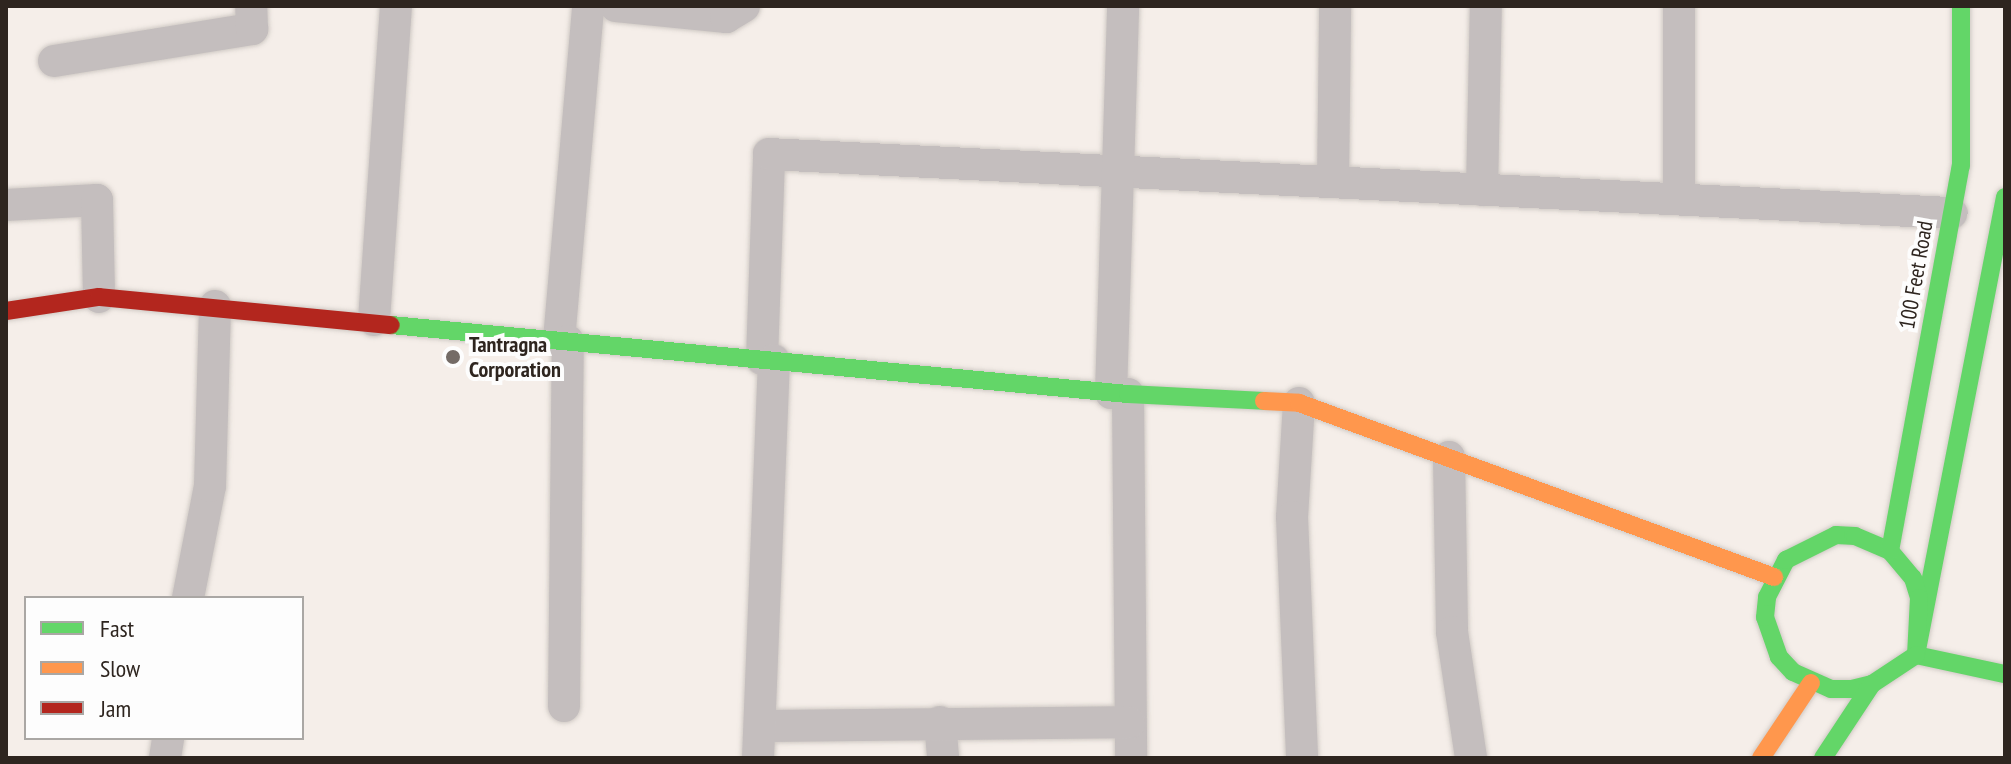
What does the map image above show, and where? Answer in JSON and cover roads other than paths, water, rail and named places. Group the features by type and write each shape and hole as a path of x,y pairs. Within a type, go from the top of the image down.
{"street":[{"path":"54,61 252,29 251,6"},
{"path":"374,320 396,6"},
{"path":"564,706 564,341 588,6"},
{"path":"616,6 726,17 744,6"},
{"path":"1123,6 1118,171 1119,394 1131,758"},
{"path":"1333,182 1335,6"},
{"path":"1482,190 1486,6"},
{"path":"1679,6 1679,199"},
{"name":"100 Feet Road","path":"1890,551 1961,166 1961,6"},
{"path":"758,758 768,360 769,154 1952,213"},
{"path":"1823,758 1872,684 1916,655 1999,260 2005,197"},
{"path":"6,205 97,200 99,297"},
{"path":"6,311 99,297 374,320 1119,394 1299,403 1774,577"},
{"path":"188,596 210,486 215,306"},
{"path":"1299,403 1292,517 1302,758"},
{"path":"1449,457 1452,632 1471,758"},
{"path":"1872,684 1841,689 1811,683 1779,657 1769,638 1767,597 1774,577 1801,548 1836,535 1864,539 1890,551 1913,578 1919,598 1916,655"},
{"path":"1916,655 2005,674"},
{"path":"1761,758 1811,683"},
{"path":"940,722 943,758"},
{"path":"760,726 1129,722"}],"place":[{"name":"Tantragna Corporation","path":"453,357"}]}
